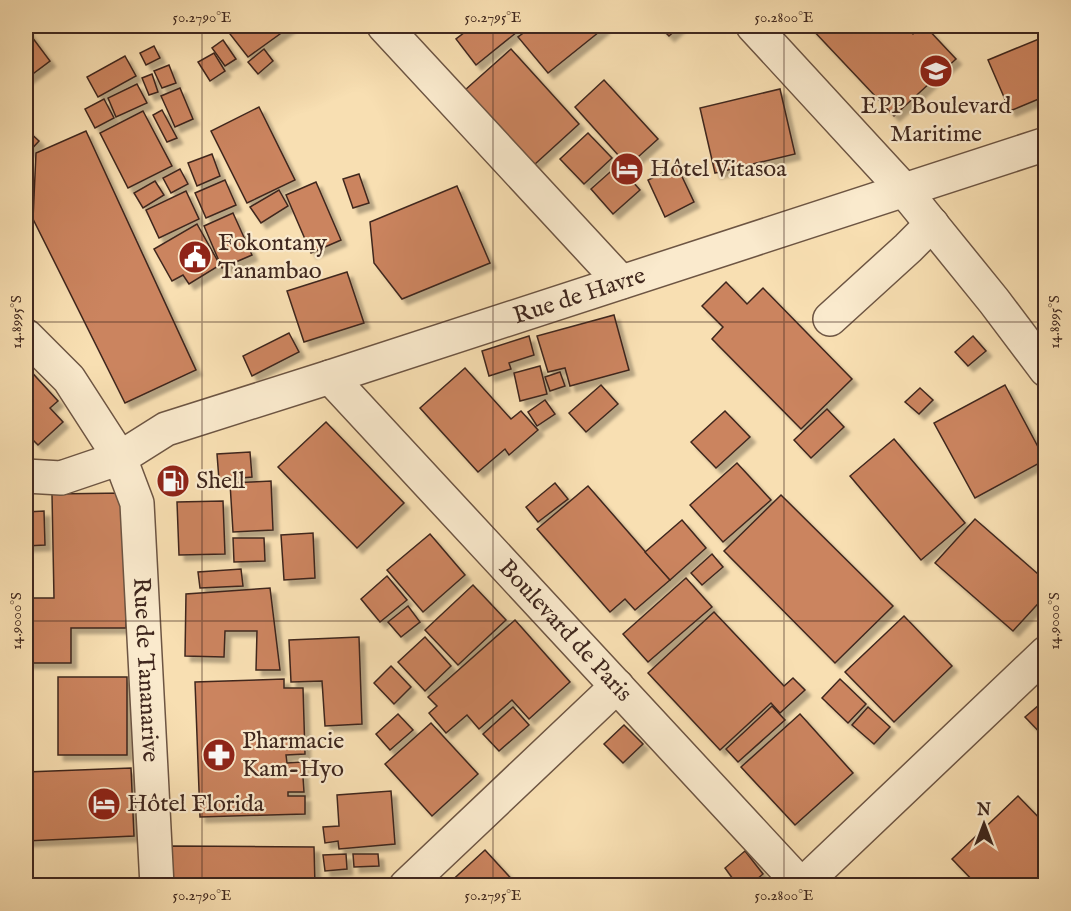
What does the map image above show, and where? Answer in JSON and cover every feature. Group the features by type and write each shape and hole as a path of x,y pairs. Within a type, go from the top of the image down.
{"street":[{"path":"384,26 621,282"},
{"path":"753,26 904,190 994,301 1046,370"},
{"name":"Rue de Havre","path":"26,476 61,478 120,458 166,429 1046,144"},
{"path":"830,319 932,224"},
{"name":"Rue de Tananarive","path":"26,336 69,379 120,458 137,503 157,885"},
{"name":"Boulevard de Paris","path":"330,377 801,885"},
{"path":"801,885 1046,653"},
{"path":"406,885 617,687"}],"building":[{"path":"242,26 291,26 248,57 230,34"},
{"path":"473,26 511,26 517,32 476,65 456,39"},
{"path":"533,26 602,26 604,28 548,73 518,37"},
{"path":"659,26 680,26 669,36"},
{"path":"809,26 906,26 913,34 925,26 956,59 894,116"},
{"path":"26,29 50,61 26,79"},
{"path":"1046,36 1046,96 1010,111 988,60"},
{"path":"223,40 236,59 225,66 212,48"},
{"path":"154,46 160,58 146,65 140,53"},
{"path":"264,49 273,61 258,74 248,62"},
{"path":"511,49 579,124 534,165 465,90"},
{"path":"214,53 225,71 210,81 198,62"},
{"path":"125,56 136,76 98,97 87,77"},
{"path":"169,65 176,83 162,88 154,71"},
{"path":"152,74 158,92 149,95 142,78"},
{"path":"604,80 658,139 628,166 575,107"},
{"path":"137,84 147,103 116,117 108,98"},
{"path":"180,88 193,119 175,127 161,96"},
{"path":"780,89 795,154 715,173 700,108"},
{"path":"104,99 114,118 95,128 85,109"},
{"path":"259,107 295,180 247,203 211,131"},
{"path":"162,110 177,138 167,142 153,115"},
{"path":"143,111 172,166 128,188 100,133"},
{"path":"26,129 39,141 26,155"},
{"path":"86,131 196,370 125,403 33,219 36,153"},
{"path":"588,133 612,158 584,184 560,159"},
{"path":"212,154 220,176 197,186 188,163"},
{"path":"618,165 640,190 613,214 591,189"},
{"path":"677,166 694,202 665,217 648,180"},
{"path":"180,169 188,184 171,193 163,178"},
{"path":"359,174 369,203 353,208 343,179"},
{"path":"225,180 236,205 206,218 195,193"},
{"path":"155,181 164,195 143,208 134,193"},
{"path":"316,182 341,240 311,253 286,195"},
{"path":"457,186 490,263 402,299 374,263 370,222"},
{"path":"279,190 288,206 261,223 250,207"},
{"path":"186,191 199,219 159,238 146,210"},
{"path":"233,213 252,255 222,268 204,226"},
{"path":"197,224 220,265 189,284 183,275 172,281 154,249"},
{"path":"347,272 364,323 304,342 287,291"},
{"path":"726,282 747,304 763,288 852,379 801,429 712,339 723,327 702,306"},
{"path":"614,315 629,370 570,386 565,368 548,372 537,336"},
{"path":"289,333 299,352 252,376 243,356"},
{"path":"529,336 534,355 509,363 511,369 489,376 482,351"},
{"path":"973,336 986,351 968,366 955,352"},
{"path":"26,366 58,401 50,408 63,422 38,445 26,435"},
{"path":"540,366 547,394 520,401 514,373"},
{"path":"465,368 511,419 521,411 538,430 509,455 505,449 478,472 420,408"},
{"path":"560,372 565,386 550,391 545,377"},
{"path":"601,385 618,404 586,432 569,413"},
{"path":"1005,385 1045,460 975,498 934,423"},
{"path":"920,388 933,400 919,414 905,402"},
{"path":"545,400 555,414 537,426 528,412"},
{"path":"827,409 844,427 811,458 794,440"},
{"path":"725,411 750,437 716,468 691,442"},
{"path":"326,422 404,503 357,548 278,467"},
{"path":"894,439 965,523 921,560 850,476"},
{"path":"250,452 252,477 219,480 217,454"},
{"path":"737,463 771,500 723,542 690,505"},
{"path":"271,481 273,530 233,532 230,483"},
{"path":"555,483 568,499 538,522 526,507"},
{"path":"588,486 670,580 635,610 625,599 610,612 537,529"},
{"path":"124,493 126,628 71,628 71,663 26,663 26,598 54,598 52,494"},
{"path":"781,495 893,606 835,663 724,551"},
{"path":"223,501 225,554 179,555 177,502"},
{"path":"44,511 45,545 26,546 26,512"},
{"path":"975,519 1046,581 1046,595 1013,631 935,563"},
{"path":"682,520 706,548 670,580 645,552"},
{"path":"313,533 315,578 284,580 281,535"},
{"path":"430,534 465,575 423,612 387,570"},
{"path":"233,538 264,538 265,561 234,562"},
{"path":"712,554 723,567 702,585 691,573"},
{"path":"241,569 243,586 200,588 198,572"},
{"path":"387,576 407,600 380,622 361,599"},
{"path":"686,578 712,607 648,662 623,634"},
{"path":"473,585 506,620 458,665 425,630"},
{"path":"270,588 280,670 256,670 257,631 225,631 224,657 185,656 186,594"},
{"path":"408,606 420,622 401,637 388,622"},
{"path":"714,612 784,686 793,678 805,690 780,713 771,703 720,750 648,673"},
{"path":"904,616 952,666 894,722 845,672"},
{"path":"515,620 570,682 529,719 512,700 479,729 467,715 446,733 429,713 437,706 428,697"},
{"path":"359,637 362,724 325,726 322,681 291,682 289,640"},
{"path":"425,637 451,666 425,691 398,662"},
{"path":"391,666 411,687 394,704 374,683"},
{"path":"58,677 127,677 127,755 58,755"},
{"path":"284,679 284,688 303,688 305,754 286,755 287,763 302,762 304,792 288,792 288,796 305,796 305,814 200,817 195,682"},
{"path":"840,679 866,704 848,723 822,698"},
{"path":"1046,699 1046,739 1025,717"},
{"path":"772,706 785,720 738,762 726,749"},
{"path":"513,707 529,725 499,751 483,734"},
{"path":"868,707 890,727 874,744 852,725"},
{"path":"398,714 413,730 390,750 376,734"},
{"path":"800,714 853,773 795,825 741,767"},
{"path":"431,723 478,774 432,816 385,764"},
{"path":"624,725 643,744 623,763 604,744"},
{"path":"131,768 134,836 26,841 26,772"},
{"path":"391,791 395,844 339,849 338,841 325,843 323,827 339,826 337,795"},
{"path":"1018,796 1046,825 1046,886 978,886 952,859"},
{"path":"172,846 314,847 315,886 171,886"},
{"path":"485,850 518,886 446,886"},
{"path":"745,851 763,874 749,886 738,886 725,868"},
{"path":"346,854 347,869 325,871 323,855"},
{"path":"353,854 378,854 379,866 354,867"}],"place":[{"name":"EPP Boulevard Maritime","path":"936,71"},
{"name":"Hôtel Vitasoa","path":"627,169"},
{"name":"Fokontany Tanambao","path":"195,257"},
{"name":"Shell","path":"173,481"},
{"name":"Pharmacie Kam-Hyo","path":"219,755"},
{"name":"Hôtel Florida","path":"104,804"}]}
